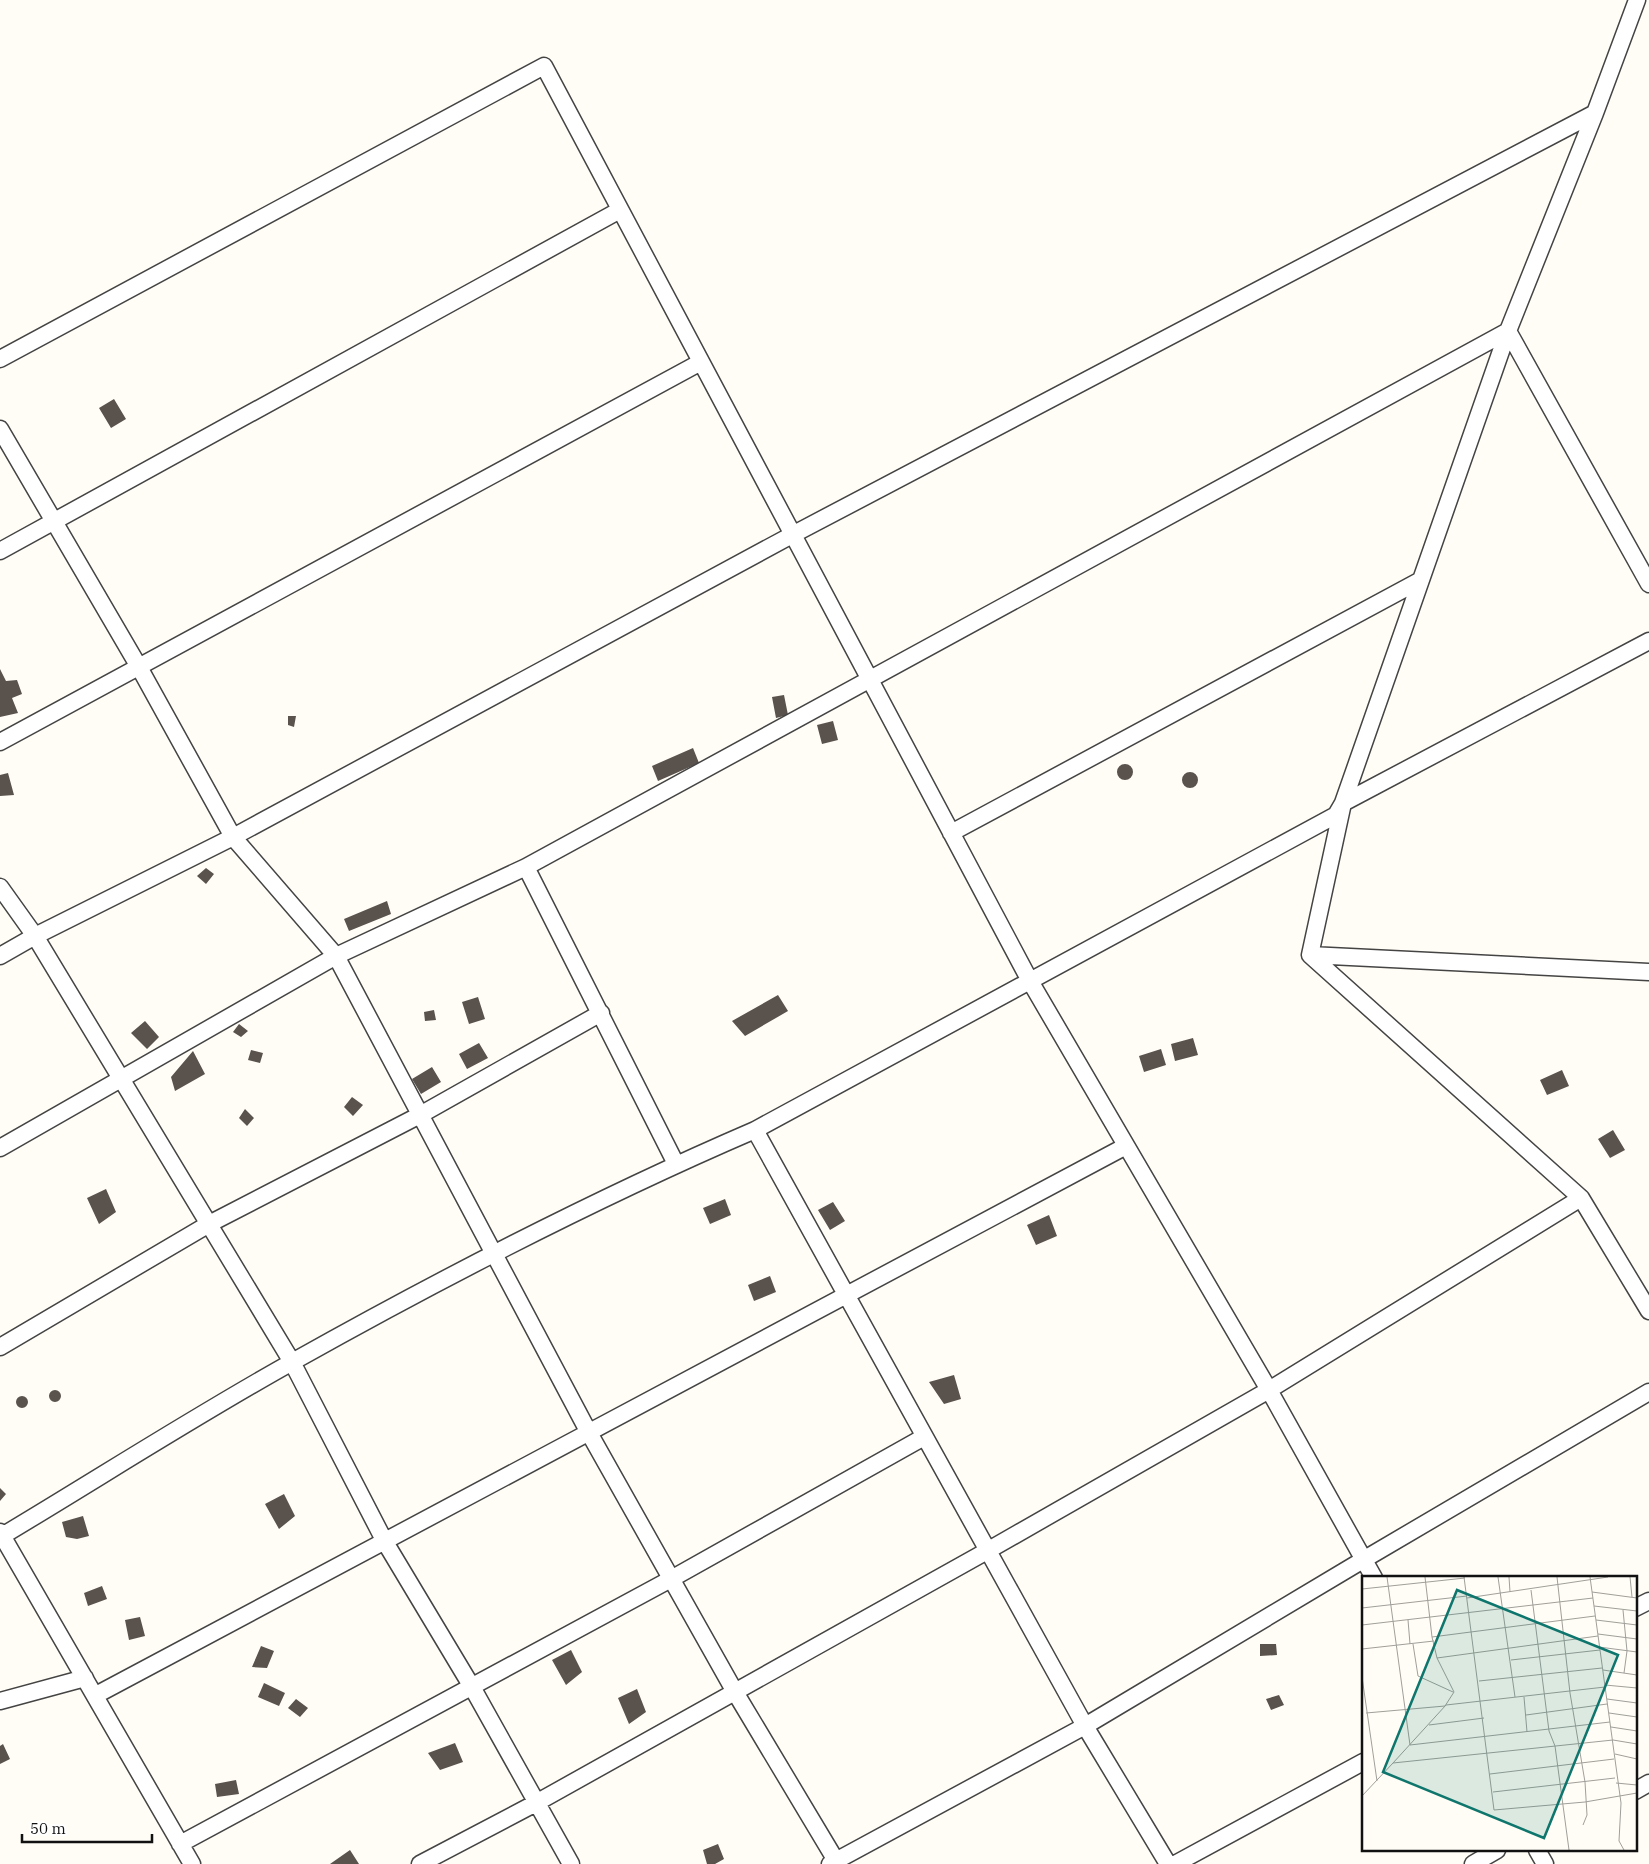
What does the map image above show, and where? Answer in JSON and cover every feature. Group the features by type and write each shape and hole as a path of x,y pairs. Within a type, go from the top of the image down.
{"street":[{"path":"1310,955 1343,803 1508,331 1638,0"},
{"path":"0,359 544,66 1030,981 1269,1390 1373,1576"},
{"path":"0,956 35,936 233,837 792,535 1594,113"},
{"path":"0,551 620,210"},
{"path":"1508,331 1649,584"},
{"path":"0,1148 336,956 526,867 1508,331"},
{"path":"0,742 701,362"},
{"path":"0,429 140,667 233,837 336,956 588,1431 735,1692 835,1863 1085,1726 1649,1392"},
{"path":"951,833 1420,581"},
{"path":"192,1864 96,1695 7,1557 1,1534 292,1362 492,1253 676,1164 755,1130 1336,815 1343,803 1649,641"},
{"path":"526,867 676,1164"},
{"path":"0,887 35,936 292,1362 385,1542 472,1688 571,1864"},
{"path":"1310,955 1649,972"},
{"path":"1310,955 1581,1198 1649,1311"},
{"path":"0,1347 209,1224 420,1115 600,1013"},
{"path":"755,1130 1085,1726 1168,1864"},
{"path":"96,1695 385,1542 588,1431 1126,1146"},
{"path":"420,1864 536,1803 735,1692 1269,1390 1581,1198"},
{"path":"180,1844 472,1688 924,1437"},
{"path":"1636,1608 1649,1601"},
{"path":"0,1701 85,1678"},
{"path":"1175,1864 1362,1763"},
{"path":"1636,1790 1649,1783"},
{"path":"1473,1864 1494,1852"},
{"path":"1538,1852 1545,1864"}],"building":[{"path":"114,399 126,419 111,428 99,408"},
{"path":"0,669 6,681 17,680 22,694 12,698 18,713 0,717"},
{"path":"784,695 788,715 776,718 772,697"},
{"path":"288,716 296,716 294,727 288,725"},
{"path":"833,721 838,740 822,744 817,725"},
{"path":"693,748 699,763 658,781 652,766"},
{"path":"1125,764 1133,772 1125,780 1117,772"},
{"path":"1190,772 1196,774 1198,780 1196,786 1190,788 1184,786 1182,780 1184,774"},
{"path":"8,773 14,795 0,796 0,775"},
{"path":"206,868 214,874 206,884 197,876"},
{"path":"387,901 391,914 349,931 344,919"},
{"path":"778,995 788,1011 745,1036 732,1021"},
{"path":"478,997 485,1019 469,1024 462,1002"},
{"path":"434,1010 436,1020 425,1021 424,1012"},
{"path":"145,1021 159,1037 147,1049 131,1033"},
{"path":"239,1024 248,1031 241,1037 233,1032"},
{"path":"1193,1038 1198,1055 1175,1061 1171,1044"},
{"path":"479,1043 488,1058 467,1069 459,1054"},
{"path":"1161,1049 1166,1065 1144,1072 1139,1056"},
{"path":"251,1050 263,1053 260,1063 248,1060"},
{"path":"193,1051 205,1074 175,1091 171,1077"},
{"path":"432,1067 441,1082 421,1094 412,1079"},
{"path":"1562,1070 1569,1086 1547,1095 1540,1080"},
{"path":"352,1097 363,1105 353,1116 344,1107"},
{"path":"245,1109 254,1118 247,1126 239,1118"},
{"path":"1613,1130 1625,1150 1610,1158 1598,1139"},
{"path":"106,1189 116,1212 99,1224 87,1198"},
{"path":"725,1199 731,1215 710,1224 703,1208"},
{"path":"833,1202 845,1221 830,1230 818,1210"},
{"path":"1049,1215 1057,1236 1036,1245 1027,1225"},
{"path":"770,1276 776,1292 754,1301 748,1285"},
{"path":"954,1375 961,1399 944,1404 929,1382"},
{"path":"53,1390 57,1390 61,1396 57,1402 53,1402 49,1398 49,1394"},
{"path":"20,1396 24,1396 28,1402 24,1408 20,1408 16,1404 16,1400"},
{"path":"0,1488 6,1494 0,1501"},
{"path":"284,1494 295,1516 279,1529 265,1504"},
{"path":"83,1516 89,1536 77,1539 66,1537 62,1522"},
{"path":"102,1586 107,1599 88,1606 84,1593"},
{"path":"140,1617 145,1636 129,1640 125,1620"},
{"path":"1260,1644 1276,1644 1277,1655 1260,1656"},
{"path":"261,1646 274,1651 267,1668 252,1667"},
{"path":"571,1650 582,1672 566,1685 552,1660"},
{"path":"264,1683 285,1693 279,1706 258,1697"},
{"path":"637,1689 646,1712 629,1724 618,1698"},
{"path":"1279,1695 1284,1705 1271,1710 1266,1699"},
{"path":"296,1699 308,1708 300,1717 288,1708"},
{"path":"455,1743 463,1762 440,1770 428,1753"},
{"path":"3,1744 10,1759 0,1764 0,1746"},
{"path":"236,1780 239,1794 217,1797 215,1784"},
{"path":"718,1844 724,1859 715,1864 707,1864 703,1850"},
{"path":"350,1850 359,1864 330,1864"}]}
